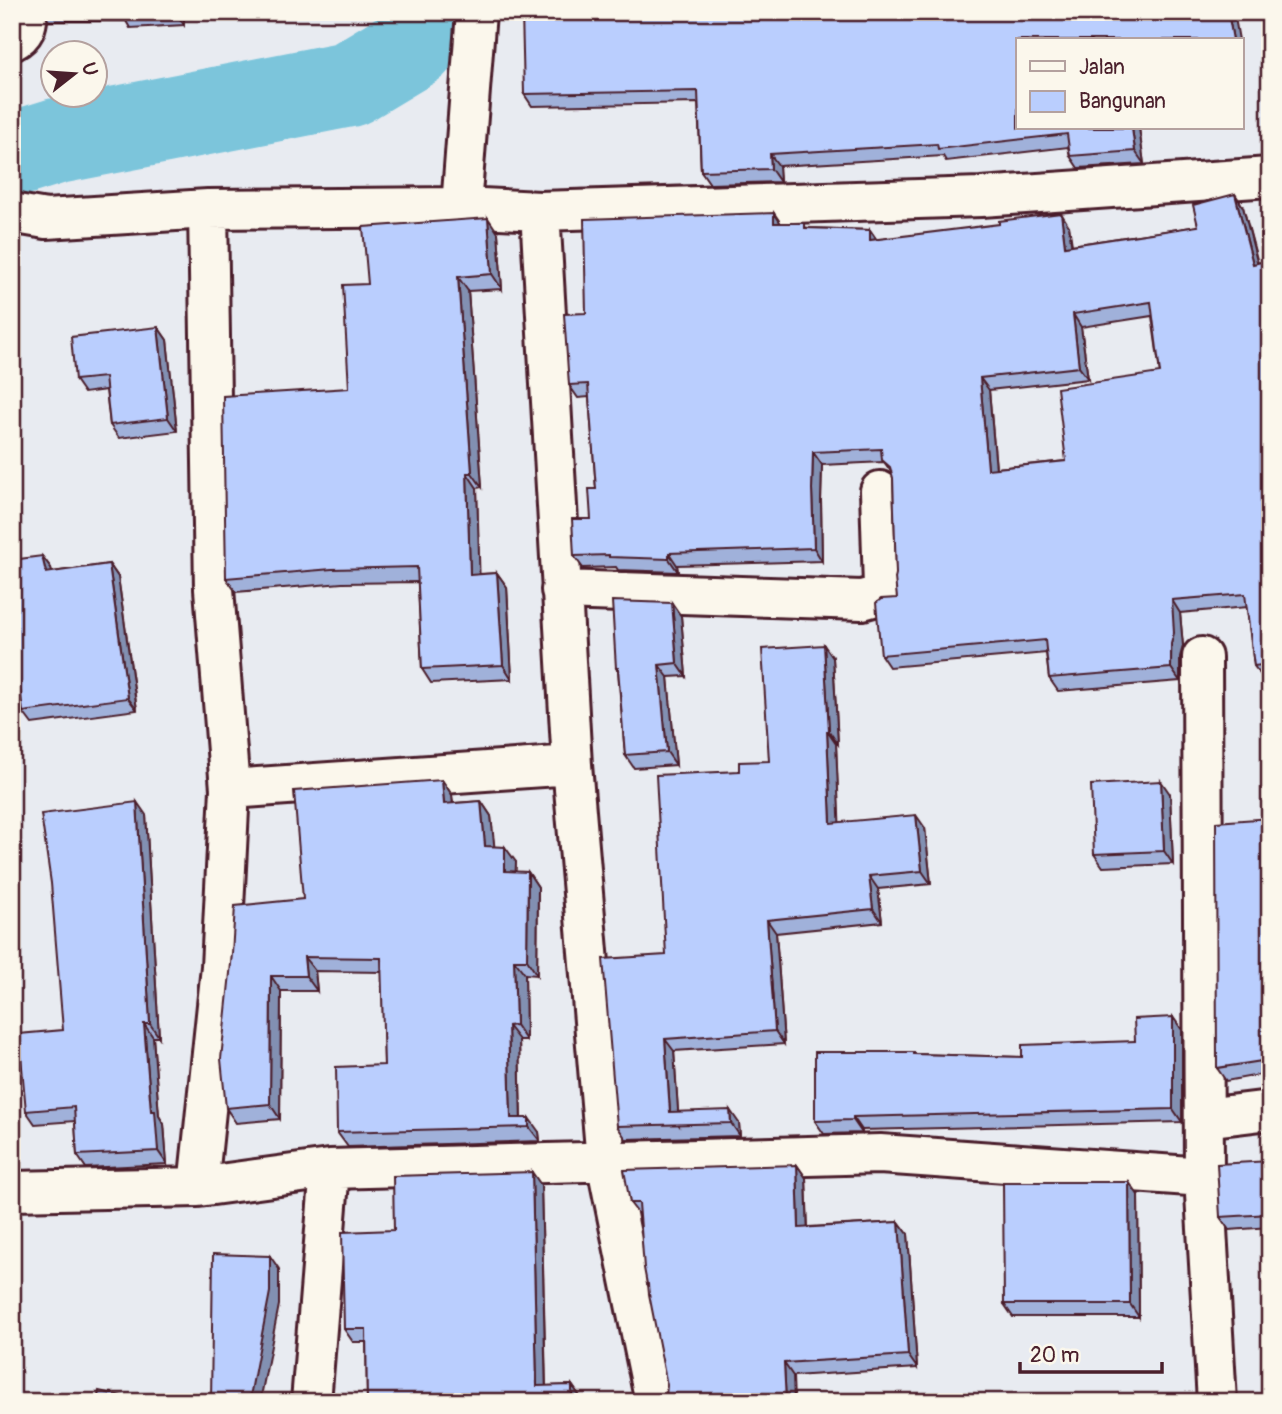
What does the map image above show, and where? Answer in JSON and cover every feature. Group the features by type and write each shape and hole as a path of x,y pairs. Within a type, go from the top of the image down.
{"street":[{"path":"12,41 21,36 28,12"},
{"path":"461,207 476,12"},
{"path":"12,212 46,219 208,209 461,207 540,211 981,197 1270,177"},
{"path":"198,1187 221,967 229,789 214,589 208,209"},
{"path":"540,211 572,765 606,1161 655,1402"},
{"path":"561,590 862,600 876,596 883,587 880,491"},
{"path":"1202,657 1204,1177 1217,1402"},
{"path":"229,789 572,765"},
{"path":"1204,1118 1270,1110"},
{"path":"12,1191 198,1187 330,1169 880,1154 1204,1177"},
{"path":"311,1402 330,1169"}],"building":[{"path":"122,12 176,12 176,13 122,16"},
{"path":"522,12 1228,12 1233,38 1016,38 1016,130 1132,130 1135,151 1070,156 1067,134 938,149 937,144 770,154 771,169 701,171 698,91 524,94"},
{"path":"1235,194 1253,264 1270,260 1270,664 1254,666 1245,594 1172,600 1174,633 1171,668 1049,678 1045,640 881,655 876,603 881,599 897,598 893,478 890,467 882,460 881,449 813,452 814,548 669,553 669,559 609,555 574,556 572,519 591,519 589,489 596,489 588,384 569,385 564,314 586,313 584,219 774,213 774,223 805,223 805,228 870,230 870,240 999,224 999,221 1061,213 1065,246 1198,226 1193,205","holes":["1151,302 1160,373 1057,388 1066,461 988,469 980,378 1079,367 1073,314"]},
{"path":"488,218 492,274 458,277 472,473 467,473 470,575 497,573 503,665 422,669 417,567 332,569 226,578 223,396 349,388 343,285 368,284 363,227"},
{"path":"158,327 168,418 110,425 105,377 75,380 71,337"},
{"path":"42,556 46,573 109,564 128,698 23,712 12,630 12,560"},
{"path":"612,601 672,603 677,663 659,665 667,752 625,755"},
{"path":"824,645 831,823 916,815 922,871 869,876 873,909 767,920 775,1031 665,1039 670,1112 730,1110 731,1123 617,1126 603,959 666,955 656,775 739,771 739,762 769,761 762,649"},
{"path":"442,780 444,804 481,801 485,846 505,847 505,871 528,872 527,960 514,960 516,1025 508,1026 511,1118 529,1118 529,1127 337,1132 336,1067 384,1065 381,958 304,957 306,976 271,976 270,1104 226,1108 221,1059 235,906 303,899 294,791"},
{"path":"1161,781 1164,851 1094,854 1091,785"},
{"path":"137,802 150,1024 144,1024 151,1111 155,1111 158,1151 77,1155 74,1107 26,1111 19,1034 63,1030 51,883 41,814"},
{"path":"1270,818 1270,1078 1265,1076 1262,1061 1217,1068 1216,822"},
{"path":"1173,1017 1173,1109 853,1117 853,1120 815,1121 815,1052 914,1052 1022,1057 1022,1045 1135,1041 1134,1019"},
{"path":"1270,1161 1270,1214 1220,1217 1217,1164"},
{"path":"797,1165 799,1228 899,1222 908,1355 784,1363 786,1402 663,1402 667,1385 644,1268 639,1203 630,1203 624,1170"},
{"path":"532,1172 537,1386 572,1385 572,1402 367,1402 366,1329 344,1329 342,1232 394,1230 393,1176"},
{"path":"1003,1182 1129,1182 1130,1304 1004,1304"},
{"path":"213,1254 270,1256 270,1292 249,1402 211,1402"},
{"path":"99,1391 149,1402 97,1402"}],"waterway":[{"path":"12,155 57,141 349,84 414,45 422,12"}]}
